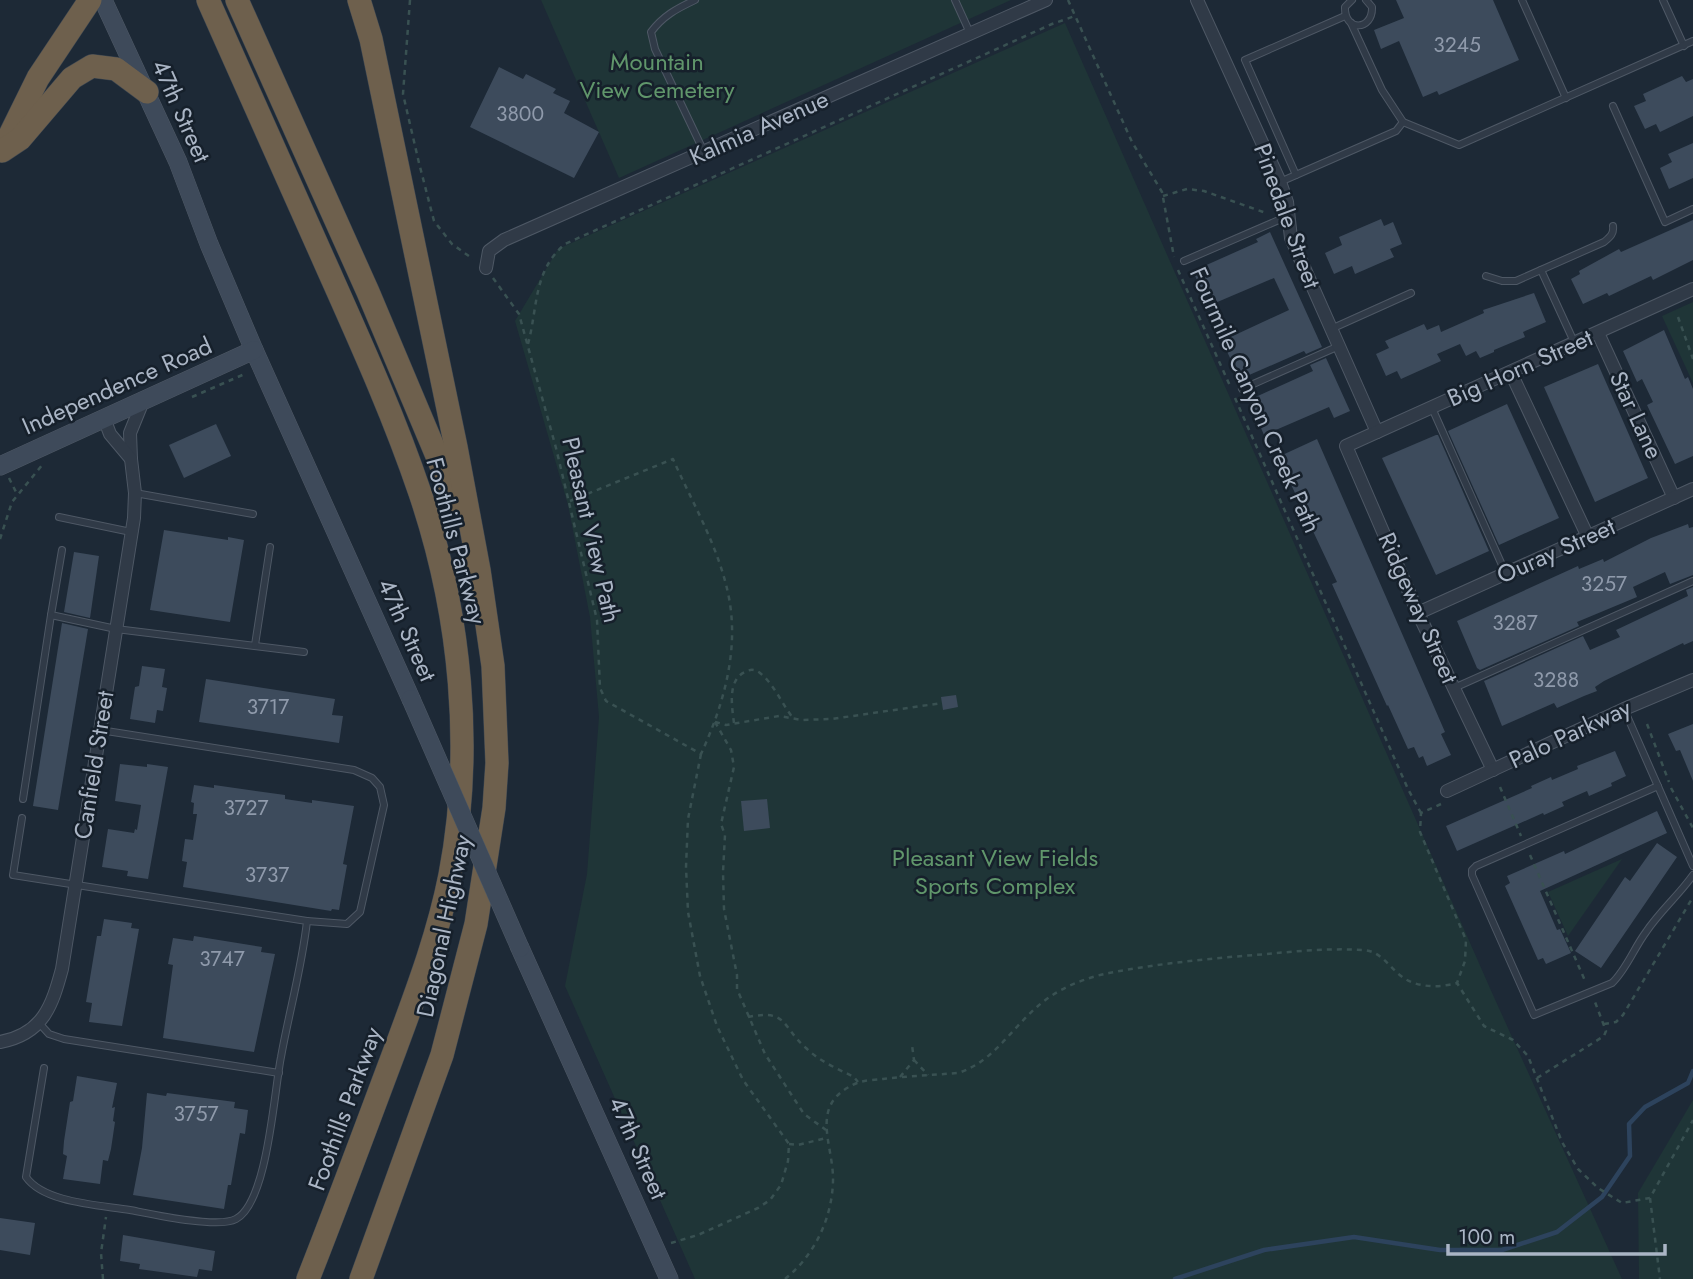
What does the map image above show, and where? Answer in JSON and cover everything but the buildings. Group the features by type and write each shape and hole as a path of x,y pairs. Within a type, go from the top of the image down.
{"highway":[{"path":"1,153 38,78 90,0"},
{"name":"Foothills Parkway","path":"208,0 356,332 401,441 421,496 445,585 454,629 458,672 461,771 450,874 441,915 410,1011 308,1279"},
{"name":"Foothills Parkway","path":"237,0 440,458 479,570"},
{"path":"359,0 371,38 479,570"},
{"path":"371,38 372,0"},
{"path":"1,153 20,139 72,78 92,66 116,69 147,92"},
{"name":"Diagonal Highway","path":"361,1279 442,1055 476,924 494,808 497,763 494,666 479,570"}],"street":[{"name":"47th Street","path":"103,0 147,92 254,351 669,1279"},
{"name":"Kalmia Avenue","path":"486,268 489,251 504,240 1046,0"},
{"name":"Pinedale Street","path":"1197,0 1280,182 1287,202 1290,238 1377,432"},
{"name":"Big Horn Street","path":"1346,446 1693,289"},
{"name":"Star Lane","path":"1598,333 1674,498"},
{"name":"Independence Road","path":"0,466 254,351"},
{"path":"1511,373 1588,537"},
{"name":"Canfield Street","path":"39,1023 53,1000 62,969 131,532 135,493 130,433 143,401"},
{"path":"104,418 110,433 131,459"},
{"name":"Ridgeway Street","path":"1346,446 1418,613 1493,769"},
{"name":"Ouray Street","path":"1418,613 1693,489"},
{"name":"Palo Parkway","path":"1447,791 1693,680"},
{"path":"0,1042 26,1033 39,1023"}],"lane":[{"path":"695,0 671,11 651,32 655,49 704,152"},
{"path":"955,0 970,33"},
{"path":"1352,0 1345,8 1345,16 1351,23 1382,90 1403,122 1460,145 1693,41"},
{"path":"1351,23 1364,24 1371,17 1371,7 1366,0"},
{"path":"1522,0 1566,98"},
{"path":"1663,0 1684,46"},
{"path":"1228,68 1345,16"},
{"path":"1245,60 1296,175"},
{"path":"1613,106 1665,222 1693,209"},
{"path":"1280,182 1396,131 1403,122"},
{"path":"1184,261 1288,216"},
{"path":"1486,276 1502,281 1516,281 1604,242 1611,236 1612,226"},
{"path":"1541,270 1575,344"},
{"path":"1331,329 1411,293"},
{"path":"1242,389 1339,346"},
{"path":"1432,408 1506,574"},
{"path":"135,493 253,514"},
{"path":"59,517 131,532"},
{"path":"255,645 270,547"},
{"path":"23,799 62,550"},
{"path":"1454,688 1693,581"},
{"path":"51,615 116,629 304,652"},
{"path":"1624,709 1693,866"},
{"path":"22,818 13,875 307,921 348,924 360,912 384,806 380,787 372,778 354,770 100,730"},
{"path":"1658,786 1472,870 1534,1016 1612,984 1645,933 1693,875"},
{"path":"44,1068 26,1177 33,1187 46,1194 109,1207 192,1220 220,1222 236,1219 248,1208 257,1187 272,1125 307,921"},
{"path":"39,1023 49,1034 64,1039 279,1073"}],"path":[{"name":"Pleasant View Path","path":"410,0 403,94 434,220 452,244 486,268 519,314 570,501 597,620 600,688 606,701 701,754"},
{"name":"Fourmile Canyon Creek Path","path":"1068,0 1132,142 1163,196 1175,259"},
{"path":"528,346 539,282 552,255 565,244 1075,16"},
{"path":"1163,196 1187,189 1204,191 1262,210 1275,221"},
{"name":"Fourmile Canyon Creek Path","path":"1177,268 1421,813 1420,832 1466,940 1465,961 1457,983"},
{"path":"1678,317 1693,359"},
{"path":"570,501 673,459 720,565 728,594 732,630 730,662 715,722 701,754 688,819 685,867 688,912 700,976 717,1026 743,1080 789,1144 788,1161 781,1185 770,1200 758,1208 698,1235 655,1247"},
{"path":"734,723 734,685 742,673 748,670 762,675 793,718"},
{"path":"715,722 726,725 779,716 813,720 942,703"},
{"path":"715,722 731,750 734,767 720,824 726,835 724,909 737,975 737,989 765,1054 804,1114 826,1130"},
{"path":"1647,724 1668,781 1693,828"},
{"path":"1500,788 1606,1031 1598,1041 1537,1079"},
{"path":"1421,813 1446,801 1447,791"},
{"path":"1604,1024 1616,1022 1623,1016 1693,897"},
{"path":"785,1279 810,1255 828,1216 833,1181 826,1130 828,1111 839,1094 858,1082 958,1073 972,1068 989,1056 1046,999 1070,986 1110,973 1210,958 1297,951 1365,950 1382,957 1402,977 1415,983 1440,987 1457,983 1485,1026 1513,1040 1528,1056 1562,1142 1578,1169 1601,1190 1622,1203 1650,1198"},
{"path":"748,1017 773,1014 783,1020 806,1049 858,1082"},
{"path":"912,1045 914,1060 928,1075"},
{"path":"900,1077 914,1060"},
{"path":"1660,1279 1650,1198 1693,1120"},
{"path":"789,1144 798,1145 826,1138"},
{"path":"103,1279 103,1227 109,1207"}],"green space":[{"name":"Mountain View Cemetery","path":"541,0 1011,0 619,178"},
{"name":"Pleasant View Fields Sports Complex","path":"1065,23 1493,995 1622,1279 695,1279 565,986 587,874 599,717 590,617 568,505 515,321 558,249"},
{"path":"1693,302 1693,383 1662,316"},
{"path":"1622,859 1568,936 1548,892"},
{"path":"1693,1100 1693,1279 1639,1279 1638,1193"}],"waterway":[{"path":"1175,1279 1264,1250 1354,1237 1440,1250 1502,1250 1557,1232 1602,1197 1630,1156 1629,1124 1645,1107 1688,1083 1693,1071"}]}
